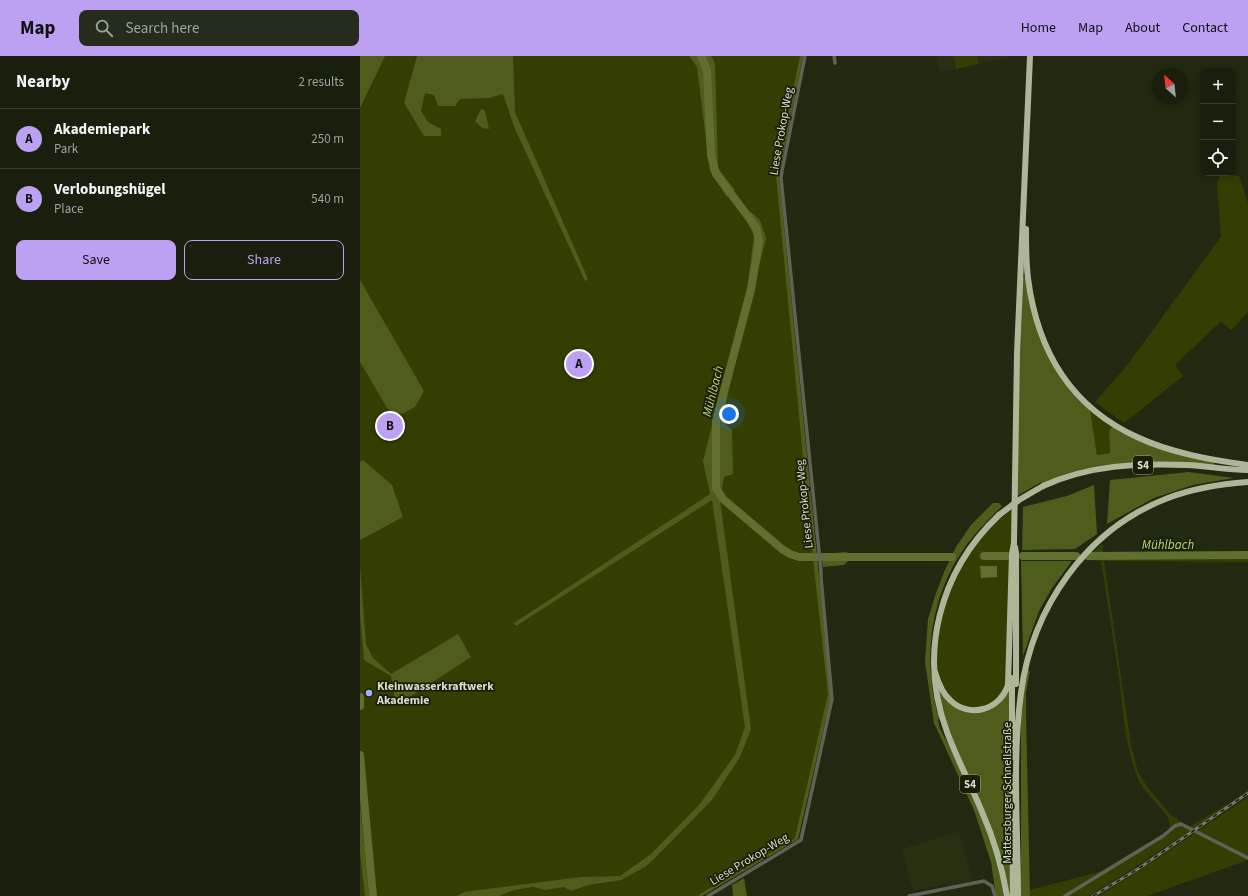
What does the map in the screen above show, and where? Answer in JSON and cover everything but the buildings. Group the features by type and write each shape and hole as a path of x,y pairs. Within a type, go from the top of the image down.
{"highway":[{"path":"935,672 946,696 951,702 961,707 973,710 986,709 1002,698 1008,680 1012,554 1014,543 1017,346 1030,56"},
{"path":"1027,137 1026,254 1028,277 1034,311 1040,332 1048,352 1058,370 1090,409 1137,437 1164,447 1248,469"},
{"name":"Mattersburger Schnellstraße","path":"1007,896 992,834 956,756 939,708 936,693 934,653 936,631 948,586 966,552 998,515 1023,496 1043,486 1084,471 1132,465 1186,465 1248,469"},
{"name":"Mattersburger Schnellstraße","path":"1018,896 1016,753 1020,694 1031,646 1041,621 1052,601 1067,576 1086,553 1115,527 1140,511 1181,493 1215,486 1248,482"},
{"path":"1014,543 1016,553 1016,753"},
{"path":"1011,585 1013,896"}],"street":[{"name":"Liese Prokop-Weg","path":"708,896 798,842 802,838 832,699 820,560 781,178 805,56"},
{"path":"834,56 836,63"},
{"path":"1065,896 1163,836 1175,826 1181,824 1248,858"},
{"path":"909,896 984,881 992,886 995,896"}],"shaded area":[{"path":"360,56 803,56 779,176 831,696 798,839 702,896 360,896"},
{"path":"360,56 385,56 360,108"},
{"path":"417,56 513,56 515,112 588,279 585,281 515,129 503,94 489,98 460,99 455,106 438,106 434,95 425,93 421,111 428,122 441,129 441,136 424,136 404,103"},
{"path":"689,56 711,56 715,63 718,168 735,190 727,197 710,171 697,67"},
{"path":"800,56 803,56 779,176 831,696 798,839 702,896 699,896 795,838 828,694 812,550 776,176"},
{"path":"936,56 953,56 956,69 939,72"},
{"path":"953,56 977,56 979,64 956,69"},
{"path":"977,56 1015,56 979,64"},
{"path":"481,109 485,111 489,129 482,128 475,121"},
{"path":"1219,176 1239,176 1248,203 1248,312 1231,330 1221,321 1175,365 1183,376 1124,423 1095,402 1125,368 1221,237 1217,186"},
{"path":"751,212 760,220 766,238 726,402 724,423 732,430 733,474 724,477 720,500 751,729 740,757 712,800 645,867 621,880 588,885 571,891 564,887 545,890 533,887 514,890 499,896 457,896 464,892 581,877 620,876 651,854 699,805 735,755 745,727 712,500 516,626 514,623 710,494 703,461 748,283 754,235 745,218"},
{"path":"1028,277 1048,352 1090,409 1097,455 1110,453 1109,432 1113,424 1137,437 1215,459 1214,467 1187,465 1105,468 1043,486 1041,482 1014,498 1020,278"},
{"path":"360,280 424,391 415,407 402,414 389,411 360,362"},
{"path":"1090,409 1113,424 1109,432 1110,453 1097,455"},
{"path":"363,460 392,485 403,517 360,540 360,462"},
{"path":"1189,472 1234,478 1193,485 1154,498 1107,524 1110,480"},
{"path":"1094,485 1097,534 1075,549 1022,550 1023,507 1067,496"},
{"path":"993,503 999,503 1002,506 976,533 963,550 952,568 943,588 936,609 930,653 931,675 940,729 971,789 980,810 994,852 1004,896 996,896 991,862 974,810 934,723 925,662 928,619 945,570 956,547 971,525"},
{"path":"1014,508 1009,680 1002,698 978,710 951,702 935,672 937,626 955,572 999,515 1001,518"},
{"path":"1103,543 1103,553 1248,554 1248,562 1104,561 1131,745 1138,772 1148,788 1171,815 1189,827 1226,805 1227,806 1131,870 1088,896 1030,896 1030,890 1099,872 1168,831 1170,826 1168,817 1144,789 1138,779 1126,736 1118,670 1101,561 1085,560"},
{"path":"847,552 850,559 844,565 823,567 821,554"},
{"path":"1021,561 1072,561 1052,588 1039,611 1023,656"},
{"path":"980,566 997,566 997,577 981,578"},
{"path":"360,567 366,644 373,658 391,674 458,634 471,657 396,706 391,676 364,660 360,614"},
{"path":"1027,670 1030,671 1026,692 1026,712 1030,896 1021,896 1021,711"},
{"path":"939,684 942,689 961,707 990,707 1008,685 1012,694 1013,896 1007,896 999,857 939,708"},
{"path":"1248,797 1248,860 1147,896 1098,896 1139,871"},
{"path":"360,804 369,896 365,896 360,852"},
{"path":"959,831 972,881 950,886 947,884 913,891 902,849"},
{"path":"744,878 747,896 733,896 732,885"}],"waterway":[{"name":"Mühlbach","path":"701,56 707,70 711,155 716,174 756,227 759,241 751,290 716,421 716,488 723,499 782,549 799,557 952,557"},
{"name":"Mühlbach","path":"1088,556 1248,555"},
{"name":"Mühlbach","path":"984,556 1007,556"},
{"name":"Mühlbach","path":"1023,556 1076,556"},
{"path":"360,697 360,706"},
{"path":"360,755 373,896"}],"railway":[{"path":"1093,896 1138,869 1248,793"}],"place":[{"name":"Akademiepark","path":"579,364"},
{"name":"Verlobungshügel","path":"390,426"},
{"name":"Kleinwasserkraftwerk Akademie","path":"369,693"}]}
